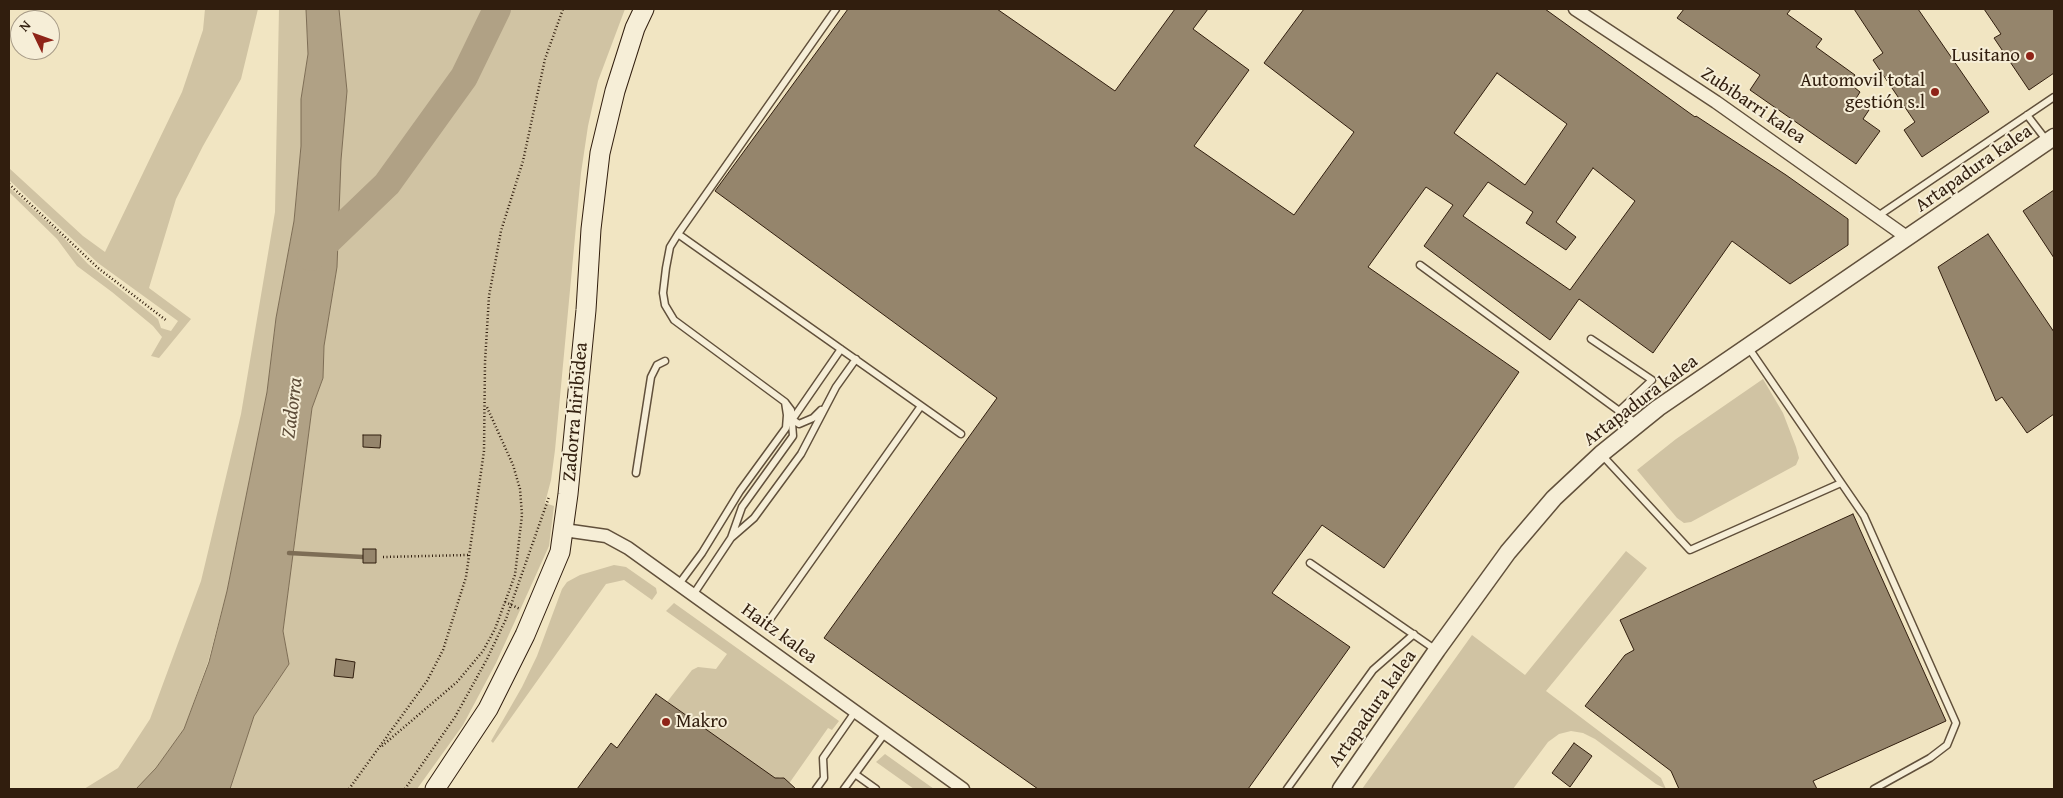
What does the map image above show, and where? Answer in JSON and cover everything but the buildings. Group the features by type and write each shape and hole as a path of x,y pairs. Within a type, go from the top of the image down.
{"main road":[{"name":"Zadorra hiribidea","path":"435,789 474,733 506,674 560,552 564,530 586,310 591,229 600,154 635,28 644,9"}],"street":[{"name":"Zubibarri kalea","path":"1574,9 1716,102 1908,238"},
{"name":"Artapadura kalea","path":"1341,789 1437,650 1530,525 1554,498 1601,454 1638,424 1748,347 2051,140"},
{"name":"Haitz kalea","path":"564,530 606,536 628,548 963,789"}],"lane":[{"path":"679,584 702,553 740,491 786,428 791,410 785,402 674,320 665,306 663,292 670,247 836,9"},
{"path":"1878,216 2054,97"},
{"path":"2028,115 2051,140"},
{"path":"678,234 961,434"},
{"path":"1420,265 1638,424"},
{"path":"1591,338 1652,380 1619,411"},
{"path":"1748,347 1864,516 1956,723 1947,745 1930,758 1874,789"},
{"path":"693,595 731,538 742,507 793,436 789,417 841,349"},
{"path":"731,538 754,518 801,454 836,387 856,359"},
{"path":"636,473 651,377 657,365 665,361"},
{"path":"789,417 799,424 814,418 827,404"},
{"path":"768,622 922,406"},
{"path":"1601,454 1690,550 1841,482"},
{"path":"1310,563 1437,650"},
{"path":"1287,789 1373,670 1414,634"},
{"path":"816,789 824,778 823,758 855,712"},
{"path":"844,789 885,733"},
{"path":"855,774 876,789"}],"path":[{"path":"349,789 427,681 442,650 466,577 484,451 485,362 490,296 501,232 523,161 545,60 563,9"},
{"path":"9,184 98,268 167,321"},
{"path":"379,749 457,682 483,651 495,629 515,575 522,515 520,489 513,465 485,404"},
{"path":"405,789 455,717 488,659 506,619 550,493"},
{"path":"383,557 468,556"}],"shaded area":[{"path":"205,9 258,9 241,79 203,146 176,199 149,288 191,319 159,358 151,356 162,337 153,326 77,266 57,239 9,192 9,187 60,234 88,264 158,319 161,328 171,331 178,321 98,263 9,180 9,168 83,236 105,252 182,92 203,30"},
{"path":"279,9 306,9 308,54 301,99 301,146 294,221 276,318 267,392 227,591 208,662 184,729 156,768 136,789 84,789 118,768 150,719 201,581 241,414 275,212"},
{"path":"339,9 625,9 598,81 588,126 581,173 555,450 551,480 545,503 554,506 549,546 496,663 463,725 417,789 230,789 254,716 289,664 283,631 312,408 323,378 324,346 337,267 341,160 347,91"},
{"path":"1763,379 1783,413 1799,458 1796,465 1691,522 1684,523 1677,518 1637,470 1676,439"},
{"path":"1626,551 1647,568 1546,691 1661,778 1666,789 1656,784 1595,739 1583,733 1571,731 1559,734 1548,742 1513,789 1362,789 1472,635 1525,675"},
{"path":"614,565 626,567 656,588 657,593 652,600 624,580 606,584 493,743 491,741 522,687 537,656 562,589 567,582 580,575"},
{"path":"674,603 839,721 832,730 828,728 788,785 784,778 775,779 667,702 692,670 698,667 716,669 727,654 666,611"},
{"path":"885,754 934,789 914,789 876,762"}],"water":[{"name":"Zadorra","path":"306,9 339,9 347,91 341,160 337,267 324,346 323,378 312,408 283,631 289,664 254,716 230,789 136,789 156,768 184,729 209,662 227,591 267,392 276,318 294,221 301,146 301,99 308,54"}],"waterway":[{"path":"311,257 387,184 464,77 497,9"},
{"path":"289,553 363,557"}],"place":[{"name":"Lusitano","path":"2030,56"},
{"name":"Automovil total gestión s.l","path":"1935,92"},
{"name":"Makro","path":"666,722"}]}
